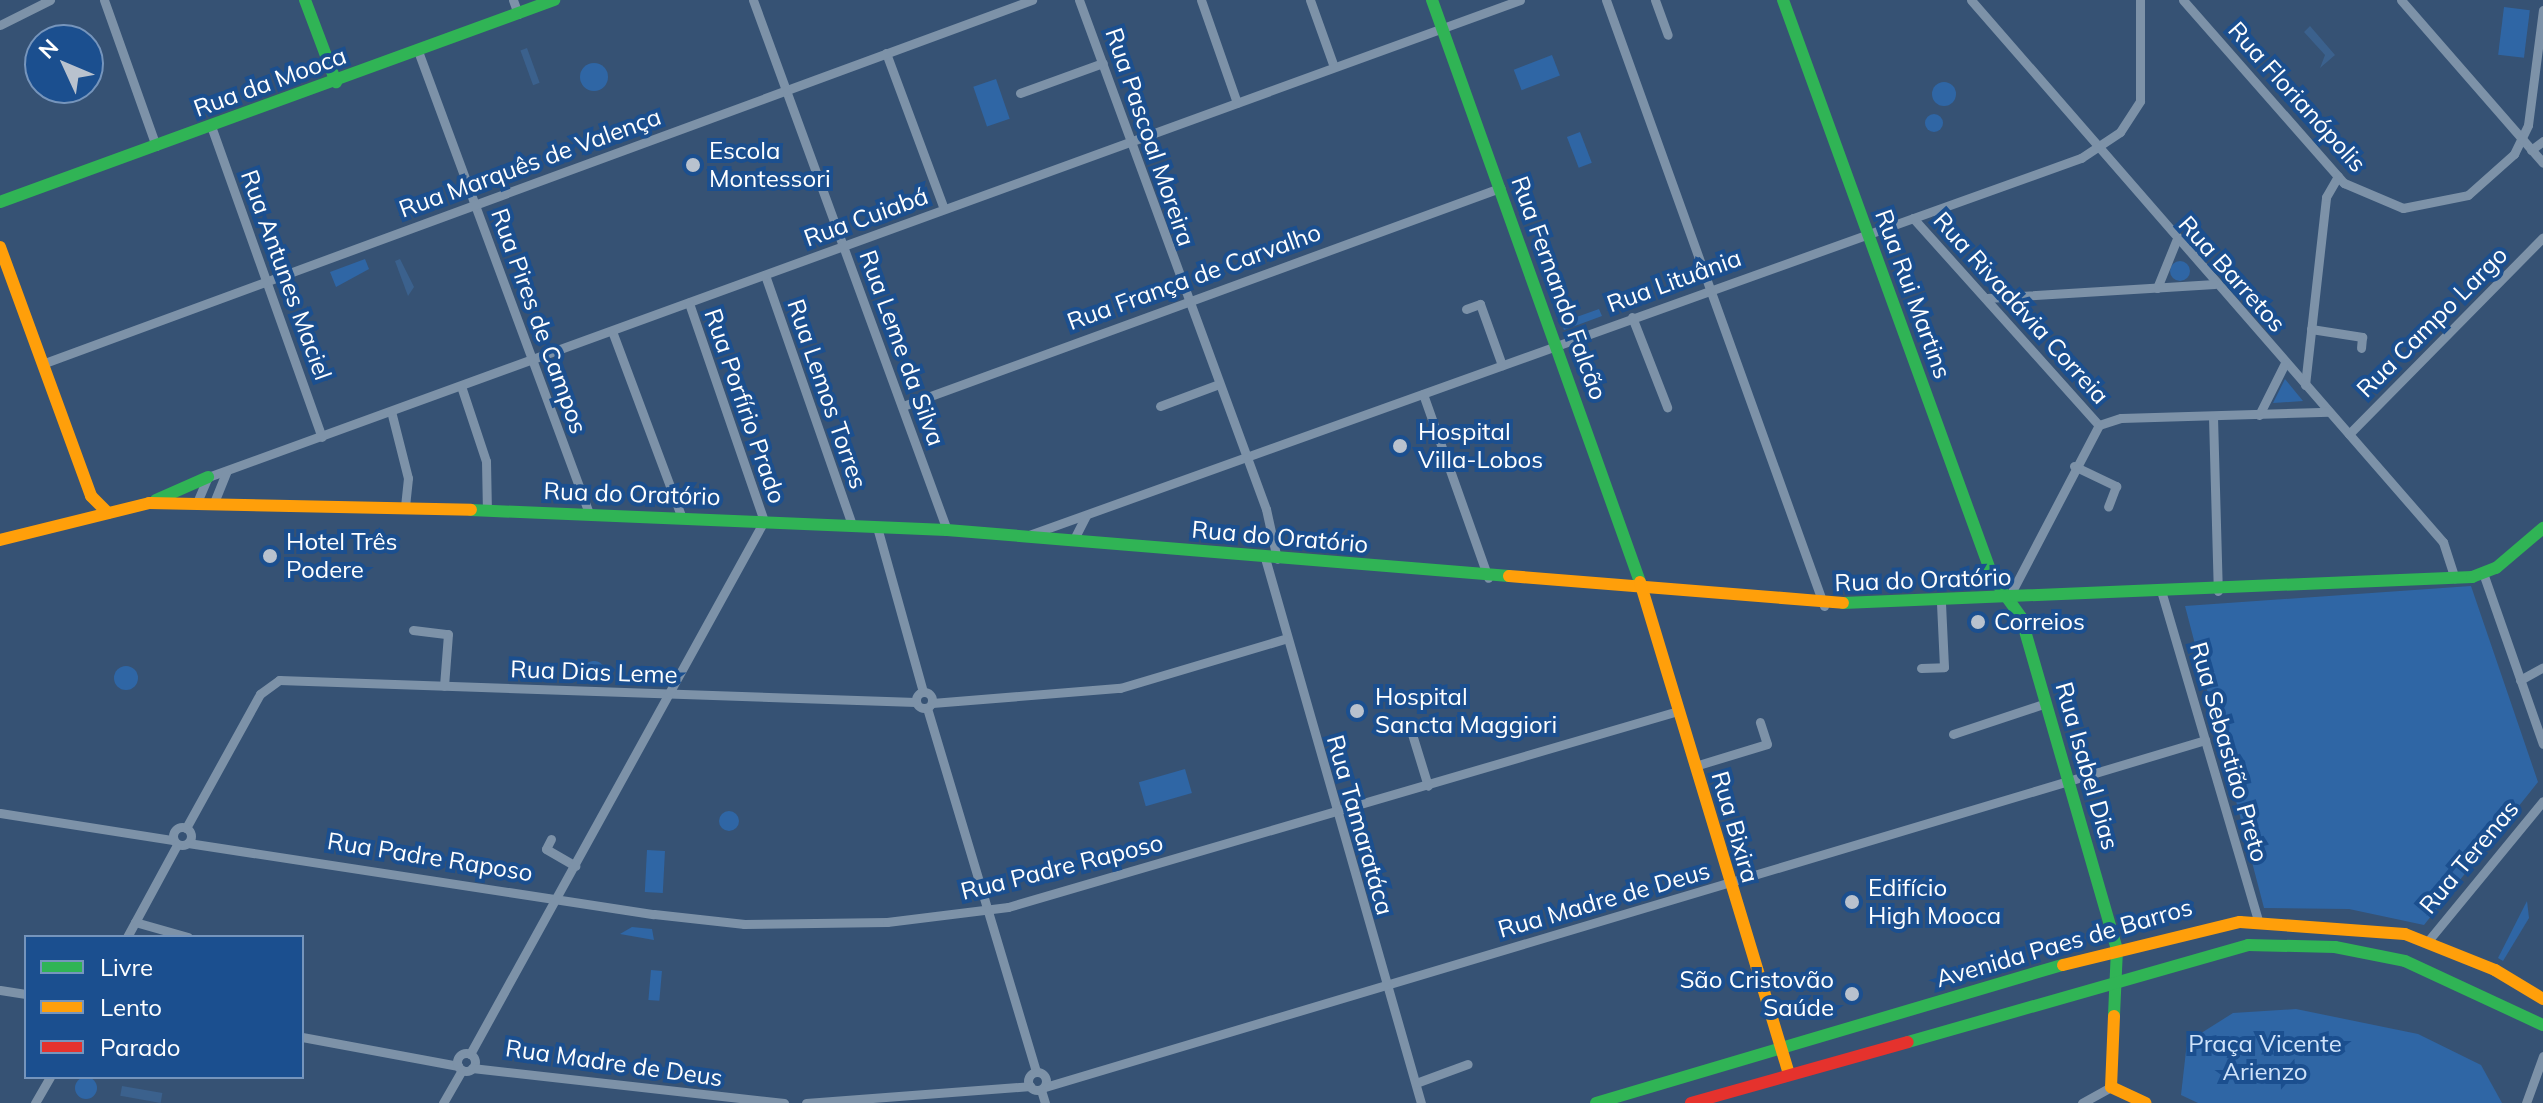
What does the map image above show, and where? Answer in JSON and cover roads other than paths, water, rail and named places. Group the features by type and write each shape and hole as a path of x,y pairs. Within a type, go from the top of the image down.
{"main road":[{"path":"305,0 336,82"},
{"name":"Rua da Mooca","path":"0,202 554,0"},
{"name":"Rua Fernando Falcão","path":"1432,0 1643,591"},
{"name":"Rua Rui Martins","path":"1783,0 1993,578 2008,599"},
{"path":"0,247 91,496 108,513"},
{"path":"149,503 208,477"},
{"path":"81,520 91,496"},
{"name":"Rua do Oratório","path":"1,539 149,503 215,500 947,530 1824,606 1941,604 2455,578 2483,573 2543,528"},
{"name":"Rua Bixira","path":"1643,591 1729,884 1789,1074"},
{"name":"Rua Isabel Dias","path":"2008,599 2046,703 2117,949 2119,976 2111,1087"},
{"name":"Avenida Paes de Barros","path":"1596,1103 2117,949 2258,921 2428,941 2543,999"},
{"name":"Avenida Paes de Barros","path":"1691,1103 2119,976 2248,945 2335,947 2442,972 2543,1025"},
{"path":"2111,1087 2145,1103"}],"street":[{"path":"0,25 50,0"},
{"path":"104,0 156,146"},
{"path":"513,0 518,14"},
{"name":"Rua Leme da Silva","path":"753,0 947,530"},
{"name":"Rua Marquês de Valença","path":"42,364 1032,0"},
{"name":"Rua Pascoal Moreira","path":"1079,0 1247,458 1271,558"},
{"path":"1201,0 1237,103"},
{"path":"1310,0 1334,67"},
{"name":"Rua Cuiabá","path":"208,477 1520,0"},
{"path":"1606,0 1824,606"},
{"path":"1655,0 1668,35"},
{"name":"Rua Barretos","path":"1971,0 2094,150 2443,542 2455,578"},
{"name":"Rua Lituânia","path":"1025,536 1913,218 2094,150 2131,121 2140,101 2140,0"},
{"name":"Rua Florianópolis","path":"2183,0 2338,176 2382,203 2449,203 2505,166 2522,139 2543,10"},
{"path":"2401,0 2543,163"},
{"name":"Rua Pires de Campos","path":"418,51 590,515"},
{"path":"886,53 944,209"},
{"path":"1020,93 1103,63"},
{"name":"Rua Antunes Maciel","path":"211,126 322,437"},
{"path":"2531,150 2543,141"},
{"path":"2305,385 2326,197 2338,176"},
{"name":"Rua França de Carvalho","path":"903,406 1500,188"},
{"name":"Rua Rivadávia Correia","path":"1913,218 2099,425"},
{"name":"Rua Campo Largo","path":"2349,434 2543,237"},
{"path":"2157,288 2176,241"},
{"name":"Rua Lemos Torres","path":"765,275 852,525"},
{"path":"1987,298 2215,284"},
{"name":"Rua Porfírio Prado","path":"689,303 764,521"},
{"path":"1466,309 1480,304 1502,365"},
{"path":"1632,317 1667,407"},
{"path":"2311,329 2362,337 2361,348"},
{"path":"612,331 682,518"},
{"path":"2259,415 2285,363"},
{"path":"1160,406 1219,384"},
{"path":"461,386 486,461 487,511"},
{"path":"1423,394 1488,578"},
{"path":"391,411 406,461 405,509"},
{"path":"2008,599 2074,466 2099,425 2329,412"},
{"path":"2213,417 2218,591"},
{"path":"2074,466 2116,486 2108,507"},
{"path":"215,500 227,471"},
{"path":"198,500 208,477"},
{"path":"1073,541 1086,515"},
{"path":"1058,539 1069,519"},
{"path":"443,1103 672,695 764,521"},
{"path":"877,527 1034,1077 1043,1088 1045,1103"},
{"name":"Rua Tamaratáca","path":"1271,558 1284,639 1421,1103"},
{"path":"2483,573 2543,744"},
{"name":"Rua Sebastião Preto","path":"2162,594 2258,921"},
{"path":"1921,668 1944,667 1941,604"},
{"path":"413,630 448,634 444,686"},
{"path":"928,699 1120,688 1284,639"},
{"path":"2520,680 2543,667"},
{"name":"Rua Dias Leme","path":"179,836 272,683 916,702 928,699"},
{"path":"1953,734 2046,703"},
{"name":"Rua Padre Raposo","path":"0,813 179,836 557,898 744,924 887,922 987,910 1336,813 1678,711"},
{"path":"1695,766 1767,744 1760,722"},
{"path":"1412,734 1428,786"},
{"name":"Rua Madre de Deus","path":"1043,1088 1059,1079 1729,884 2205,740"},
{"name":"Rua Terenas","path":"2428,941 2543,801"},
{"path":"128,935 179,836"},
{"path":"551,839 546,849 575,866"},
{"path":"135,922 181,935"},
{"path":"0,990 24,994"},
{"name":"Rua Madre de Deus","path":"304,1037 667,1096 784,1103"},
{"path":"2526,1103 2543,1056"},
{"path":"1416,1083 1468,1064"},
{"path":"1034,1077 1043,1088"},
{"path":"806,1103 1011,1086 1034,1077 1059,1079"},
{"path":"35,1103 49,1079"},
{"path":"2082,1103 2111,1087"}],"place":[{"name":"Escola Montessori","path":"693,165"},
{"name":"Hospital Villa-Lobos","path":"1400,446"},
{"name":"Hotel Três Podere","path":"270,556"},
{"name":"Correios","path":"1978,622"},
{"name":"Hospital Sancta Maggiori","path":"1357,711"},
{"name":"Edifício High Mooca","path":"1852,902"},
{"name":"São Cristovão Saúde","path":"1852,994"}],"park label":[{"name":"Praça Vicente Arienzo","path":"2265,1058"}]}
